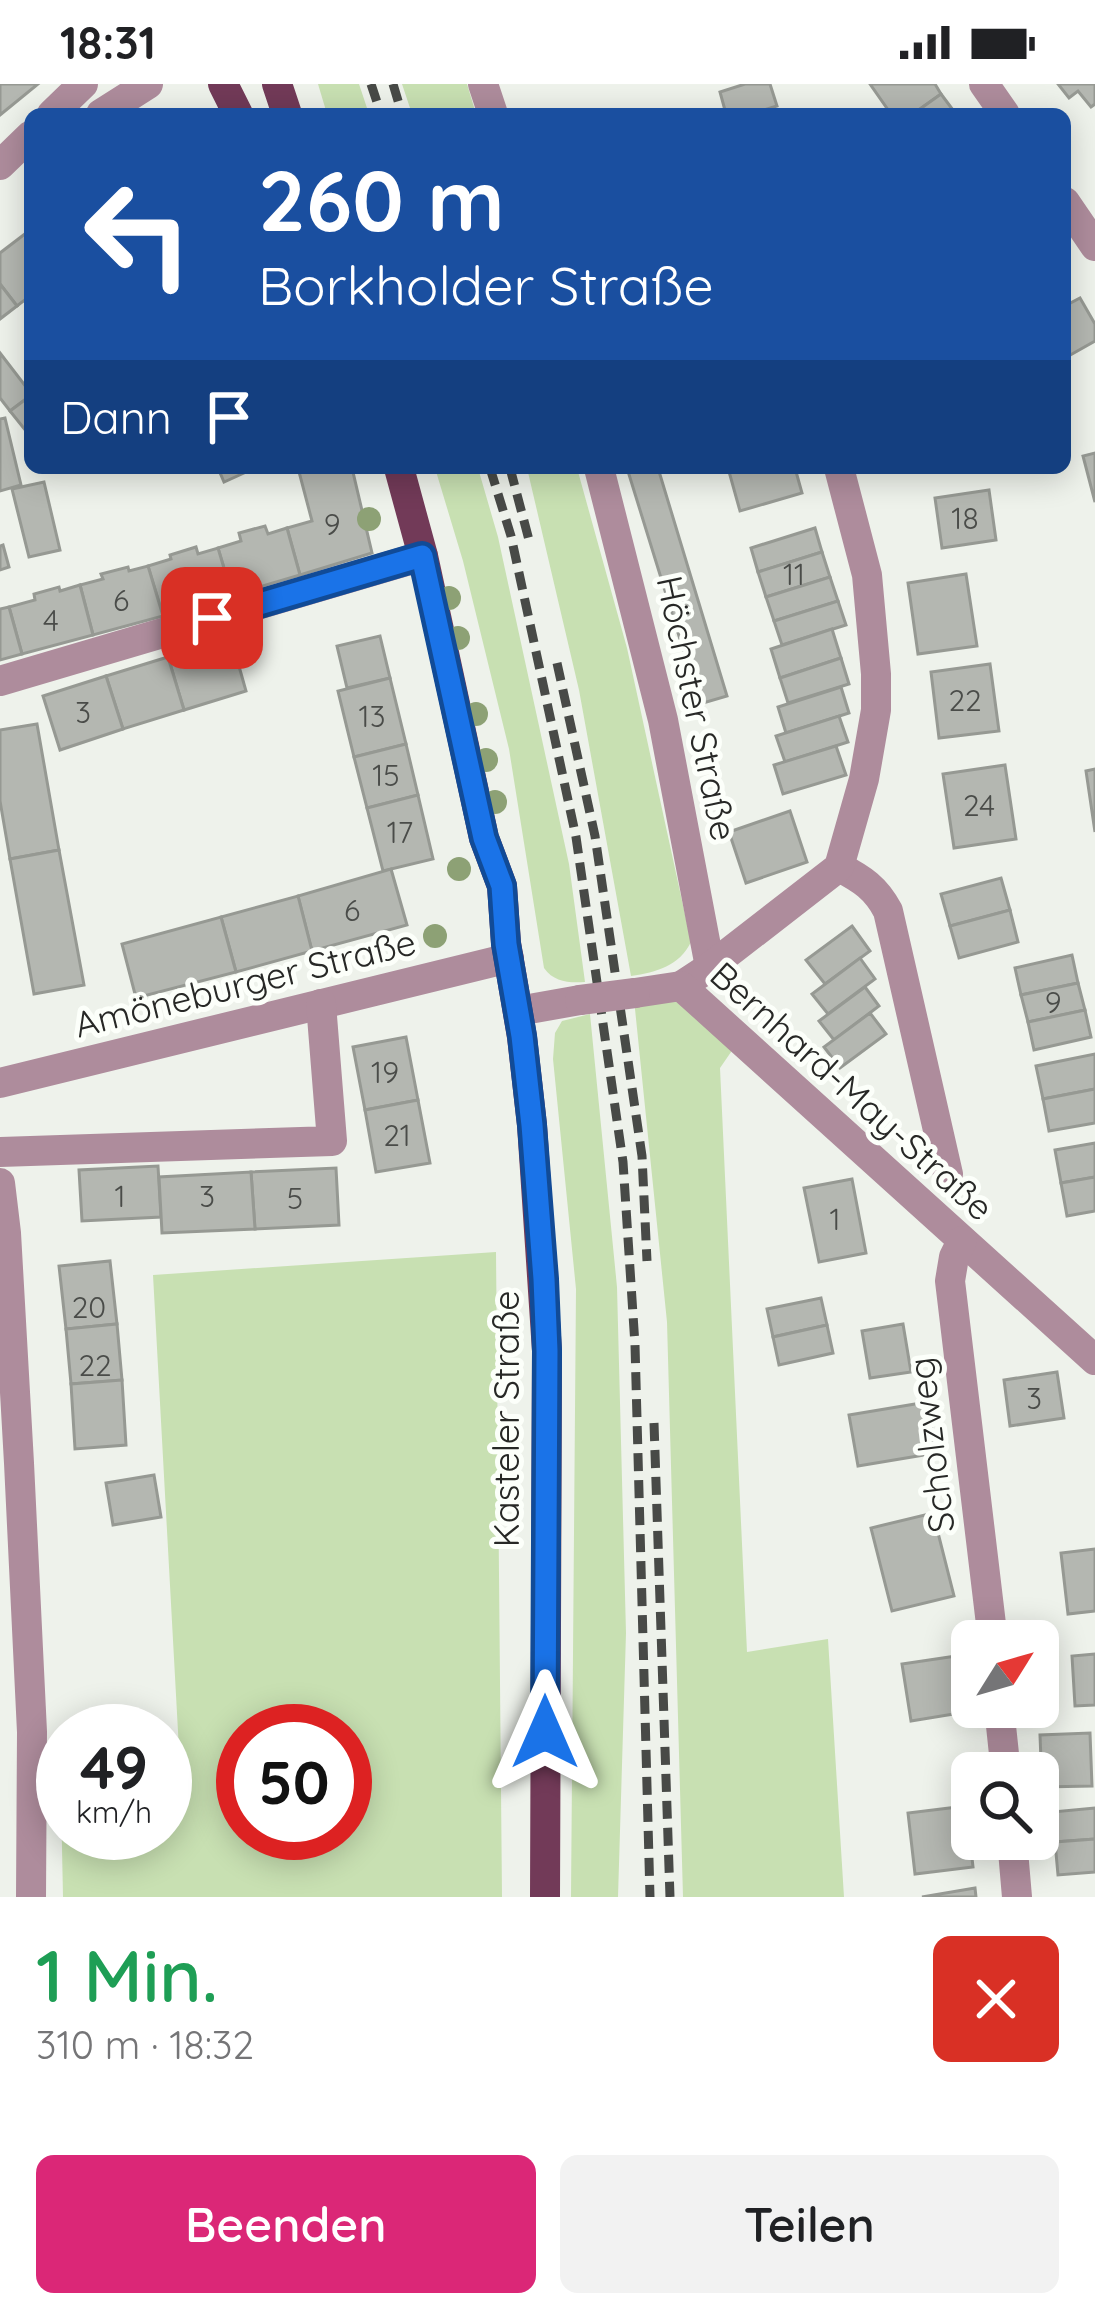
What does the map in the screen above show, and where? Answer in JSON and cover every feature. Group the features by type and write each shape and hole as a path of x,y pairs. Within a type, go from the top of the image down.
{"main road":[{"name":"Kasteler Straße","path":"401,474 484,838 502,886 532,1125 547,1351 545,1897"}],"street":[{"path":"58,108 83,84"},
{"path":"110,108 148,84"},
{"path":"0,164 24,142"},
{"path":"1071,211 1095,246"},
{"name":"Höchster Straße","path":"601,474 663,720 710,967"},
{"path":"681,986 839,867 864,779 876,710 867,575 841,474"},
{"path":"0,681 422,556"},
{"path":"839,867 877,891 888,911 948,1174"},
{"name":"Amöneburger Straße","path":"0,1083 321,1004 508,951"},
{"name":"Bernhard-May-Straße","path":"518,1011 681,986 1095,1360"},
{"path":"0,1152 332,1141 321,1004"},
{"path":"0,1183 32,1732 31,1897"},
{"name":"Scholzweg","path":"962,1241 950,1281 990,1620"},
{"path":"1014,1860 1017,1897"}],"green space":[{"path":"318,84 359,84 367,108 325,108"},
{"path":"402,84 467,84 474,108 410,108"},
{"path":"437,474 480,474 498,537 569,864 585,982 562,981 544,968 509,749"},
{"path":"528,474 579,474 627,648 691,942 674,962 650,972 631,976 579,690"},
{"path":"681,986 740,1039 720,1068 747,1652 828,1639 844,1897 683,1897 667,1322 635,1009 635,993"},
{"path":"590,1014 617,1287 626,1633 618,1897 571,1897 576,1289 553,1059 555,1033 562,1021"},
{"path":"496,1252 502,1897 63,1897 62,1860 192,1860 192,1704 176,1704 153,1275"}],"building":[{"path":"0,84 38,84 0,115"},
{"path":"745,84 770,84 777,106 724,108 720,92"},
{"path":"870,84 935,84 941,94 921,108 887,108"},
{"path":"1058,84 1095,84 1095,104 1091,107 1078,91 1069,98"},
{"path":"941,94 952,108 921,108"},
{"path":"24,235 24,301 17,306 0,284 0,253"},
{"path":"0,284 17,306 0,319"},
{"path":"1080,298 1095,324 1095,341 1071,355 1071,303"},
{"path":"0,353 24,384 24,400 10,411 0,398"},
{"path":"24,400 24,428 10,411"},
{"path":"5,418 21,485 0,491 0,419"},
{"path":"1095,453 1095,502 1083,456"},
{"path":"300,474 353,474 372,553 300,575 287,528 312,521"},
{"path":"629,474 660,474 727,696 700,704"},
{"path":"730,474 797,474 802,493 740,511"},
{"path":"44,482 60,550 29,557 12,489"},
{"path":"989,490 996,540 942,548 935,498"},
{"path":"265,526 268,534 287,528 300,575 232,595 218,548 241,541 239,533"},
{"path":"815,528 822,552 758,572 751,548"},
{"path":"0,546 9,567 0,570"},
{"path":"196,547 198,554 218,548 232,595 163,616 148,566"},
{"path":"822,552 830,577 766,597 758,572"},
{"path":"148,566 163,616 93,635 80,585 103,579 101,574"},
{"path":"966,574 977,646 918,654 908,583"},
{"path":"830,577 838,601 774,621 766,597"},
{"path":"80,585 93,635 22,654 9,607 35,600 34,594"},
{"path":"838,601 846,625 782,645 774,621"},
{"path":"9,607 22,654 0,660 0,609"},
{"path":"832,629 841,658 780,678 771,649"},
{"path":"380,636 390,678 347,688 337,646"},
{"path":"231,638 246,691 184,710 168,657"},
{"path":"168,657 184,710 123,729 106,676"},
{"path":"841,658 849,684 788,703 780,678"},
{"path":"990,664 999,731 939,738 931,672"},
{"path":"106,676 123,729 60,750 43,696"},
{"path":"390,678 406,744 354,757 338,691"},
{"path":"841,687 849,713 786,733 778,707"},
{"path":"839,716 848,742 785,762 776,736"},
{"path":"37,724 59,850 10,859 0,801 0,730"},
{"path":"406,744 418,795 367,808 354,757"},
{"path":"836,746 846,775 783,794 774,765"},
{"path":"1005,765 1016,839 954,848 943,774"},
{"path":"1095,769 1095,832 1086,771"},
{"path":"418,795 433,859 383,871 367,808"},
{"path":"790,811 807,862 746,883 729,832"},
{"path":"59,850 84,985 34,994 10,859"},
{"path":"391,869 407,925 312,951 298,896"},
{"path":"1001,878 1010,910 950,926 941,894"},
{"path":"298,896 312,951 236,972 221,917"},
{"path":"1010,910 1018,942 959,958 950,926"},
{"path":"221,917 236,972 136,998 122,944"},
{"path":"852,926 870,951 825,984 806,960"},
{"path":"1072,955 1078,983 1021,995 1015,968"},
{"path":"860,958 875,979 828,1014 812,994"},
{"path":"1078,983 1085,1010 1028,1022 1021,995"},
{"path":"865,987 879,1006 834,1040 819,1021"},
{"path":"1085,1010 1091,1037 1034,1050 1028,1022"},
{"path":"870,1013 886,1034 840,1068 824,1047"},
{"path":"406,1037 418,1100 365,1110 353,1047"},
{"path":"1095,1054 1095,1089 1043,1099 1036,1066"},
{"path":"1095,1089 1095,1123 1049,1131 1043,1099"},
{"path":"418,1100 430,1163 376,1172 365,1110"},
{"path":"1095,1143 1095,1177 1061,1183 1055,1150"},
{"path":"158,1166 161,1217 82,1221 79,1170"},
{"path":"336,1168 339,1225 255,1229 251,1172"},
{"path":"251,1172 255,1229 162,1233 159,1177"},
{"path":"1095,1177 1095,1211 1067,1216 1061,1183"},
{"path":"852,1179 866,1253 819,1262 804,1188"},
{"path":"110,1261 117,1324 66,1329 59,1266"},
{"path":"821,1298 827,1325 773,1337 767,1309"},
{"path":"117,1324 122,1380 71,1384 66,1329"},
{"path":"903,1324 911,1372 870,1378 862,1331"},
{"path":"827,1325 833,1353 779,1365 773,1337"},
{"path":"1057,1372 1064,1418 1010,1426 1004,1380"},
{"path":"122,1380 126,1445 75,1449 71,1384"},
{"path":"927,1402 936,1453 858,1466 849,1415"},
{"path":"154,1475 161,1517 113,1525 106,1483"},
{"path":"933,1513 954,1596 892,1611 871,1528"},
{"path":"1095,1549 1095,1611 1068,1614 1061,1553"},
{"path":"1095,1654 1095,1705 1075,1706 1072,1656"},
{"path":"951,1657 951,1714 911,1721 902,1664"},
{"path":"1090,1733 1092,1786 1059,1787 1059,1752 1041,1752 1040,1735"},
{"path":"951,1808 951,1860 972,1860 973,1867 915,1874 908,1813"},
{"path":"1095,1808 1095,1839 1059,1842 1059,1811"},
{"path":"1095,1839 1095,1872 1058,1875 1059,1842"},
{"path":"975,1888 976,1897 922,1897"}],"railway":[{"path":"371,84 379,108"},
{"path":"393,84 400,108"},
{"path":"492,474 511,536 576,837 623,1162 635,1345 650,1897"},
{"path":"512,474 529,540"},
{"path":"557,663 595,836 642,1156 647,1261"},
{"path":"654,1423 670,1897"}],"route":[{"path":"212,618 422,556 484,838 502,886 532,1125 547,1351 545,1732"}]}
